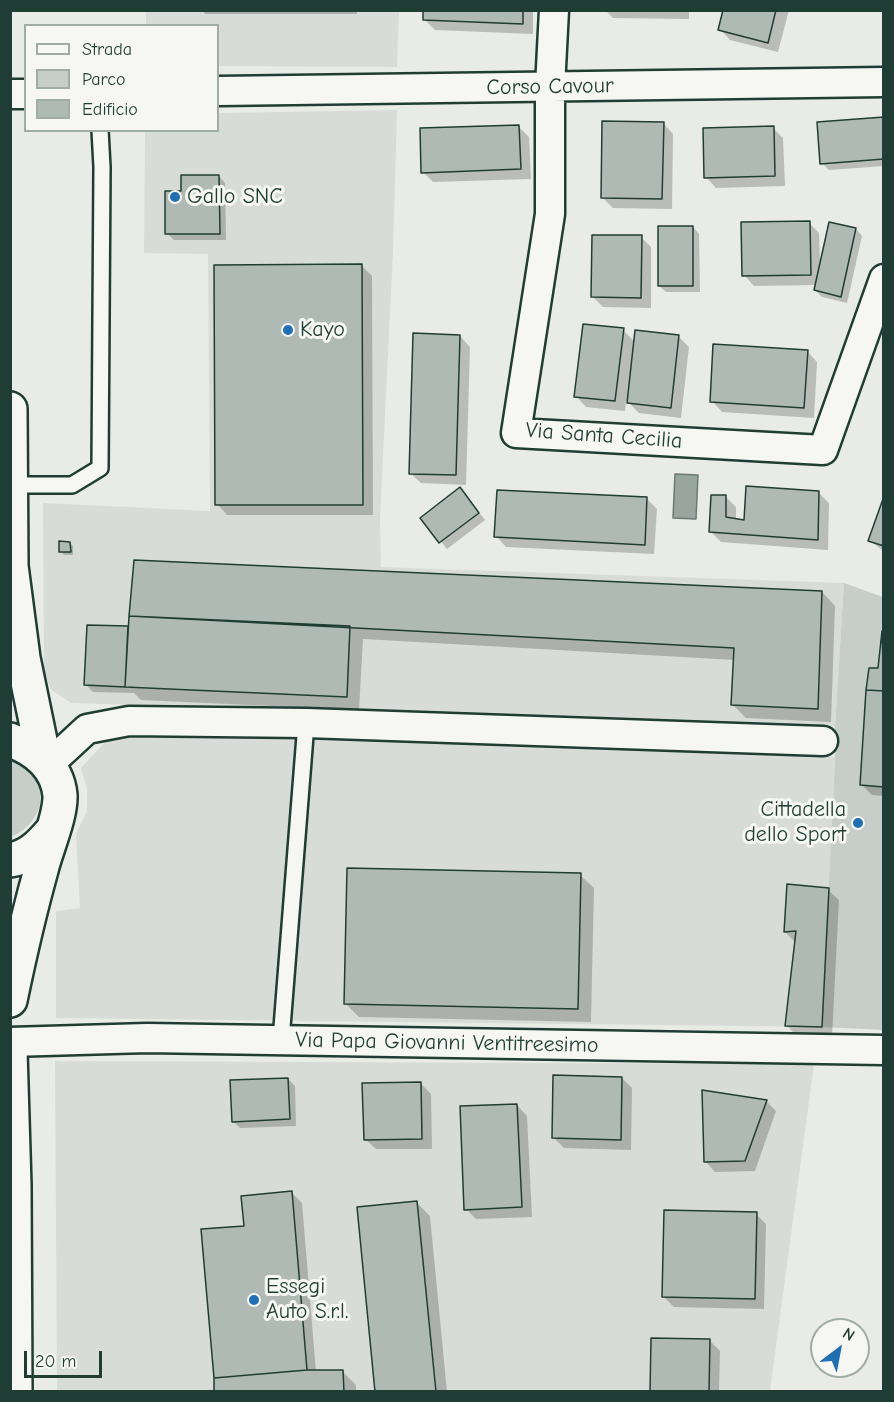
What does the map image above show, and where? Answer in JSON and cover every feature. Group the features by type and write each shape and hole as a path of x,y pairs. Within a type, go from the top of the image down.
{"main road":[{"path":"10,409 11,566 22,658 46,763"},
{"path":"10,572 11,566"},
{"path":"10,740 29,748 46,763 55,776 60,794 58,813 21,947 10,1000"},
{"path":"10,860 38,848 52,831"},
{"path":"10,1051 14,1185 15,1392"}],"street":[{"name":"Via Santa Cecilia","path":"554,10 550,87 550,214 516,433 823,450 884,279"},
{"name":"Corso Cavour","path":"219,91 884,82"},
{"path":"46,763 87,729 129,721 306,723 823,741"},
{"name":"Via Papa Giovanni Ventitreesimo","path":"10,1042 147,1038 884,1050"}],"lane":[{"path":"11,485 72,484 99,468 102,167 100,132"},
{"path":"280,1040 306,723"}],"shaded area":[{"path":"146,11 399,11 397,67 219,66 219,24 146,24"},
{"path":"397,110 393,252 380,518 381,567 844,583 835,727 71,703 51,690 44,671 43,503 210,511 208,254 144,253 145,132 219,132 219,113"},
{"path":"675,474 698,475 696,519 673,518"},
{"path":"133,727 835,757 822,1027 56,1018 56,911 80,908 76,834 87,811 87,789 81,768 104,743"},
{"path":"55,1061 814,1064 770,1391 57,1391"}],"green space":[{"name":"Cittadella dello Sport","path":"844,583 883,597 883,1030 822,1027 835,727"},
{"path":"11,760 34,776 41,798 39,809 33,820 24,830 11,837"}],"building":[{"path":"423,10 523,10 523,24 423,20"},
{"path":"723,10 776,10 768,43 718,30"},
{"path":"884,117 884,159 820,164 817,122"},
{"path":"602,121 664,122 662,199 601,198"},
{"path":"519,125 521,169 421,173 420,128"},
{"path":"774,126 775,176 704,178 703,128"},
{"path":"181,175 219,175 220,234 165,234 165,191 181,191"},
{"path":"810,221 811,275 742,276 741,222"},
{"path":"829,222 856,228 841,297 814,290"},
{"path":"658,226 693,226 693,286 658,286"},
{"path":"592,235 642,235 641,298 591,297"},
{"path":"362,264 363,505 215,505 214,265"},
{"path":"583,324 624,328 615,401 574,397"},
{"path":"635,330 679,335 671,408 627,403"},
{"path":"413,333 460,335 456,475 409,474"},
{"path":"713,344 808,350 804,408 710,402"},
{"path":"746,486 819,491 818,540 709,532 711,495 726,495 726,517 744,520"},
{"path":"460,487 479,513 439,543 420,518"},
{"path":"497,490 647,497 645,545 494,537"},
{"path":"884,496 884,546 868,541"},
{"path":"59,541 70,542 71,552 59,552"},
{"path":"134,560 822,591 818,709 731,705 734,648 129,616"},
{"path":"129,616 350,626 347,697 125,687"},
{"path":"87,625 128,626 125,687 84,685"},
{"path":"882,631 884,691 866,690 869,668 878,668"},
{"path":"866,690 884,691 884,787 860,785"},
{"path":"347,868 581,873 578,1009 344,1004"},
{"path":"787,884 829,888 822,1027 785,1026 796,931 784,932"},
{"path":"553,1075 622,1077 621,1140 552,1138"},
{"path":"288,1078 290,1119 232,1122 230,1080"},
{"path":"421,1082 422,1139 364,1140 362,1083"},
{"path":"702,1090 767,1100 745,1161 704,1162"},
{"path":"517,1104 522,1207 464,1210 460,1106"},
{"name":"Essegi Auto S.r.l.","path":"292,1191 307,1370 214,1378 201,1229 244,1226 241,1196"},
{"path":"417,1201 436,1392 375,1392 357,1207"},
{"path":"664,1210 757,1212 755,1299 662,1297"},
{"path":"651,1338 710,1339 709,1392 650,1392"},
{"path":"307,1370 343,1370 344,1392 214,1392 214,1378"}],"place":[{"name":"Gallo SNC","path":"175,197"},
{"name":"Kayo","path":"288,330"},
{"name":"Cittadella dello Sport","path":"858,823"},
{"name":"Essegi Auto S.r.l.","path":"254,1300"}]}
